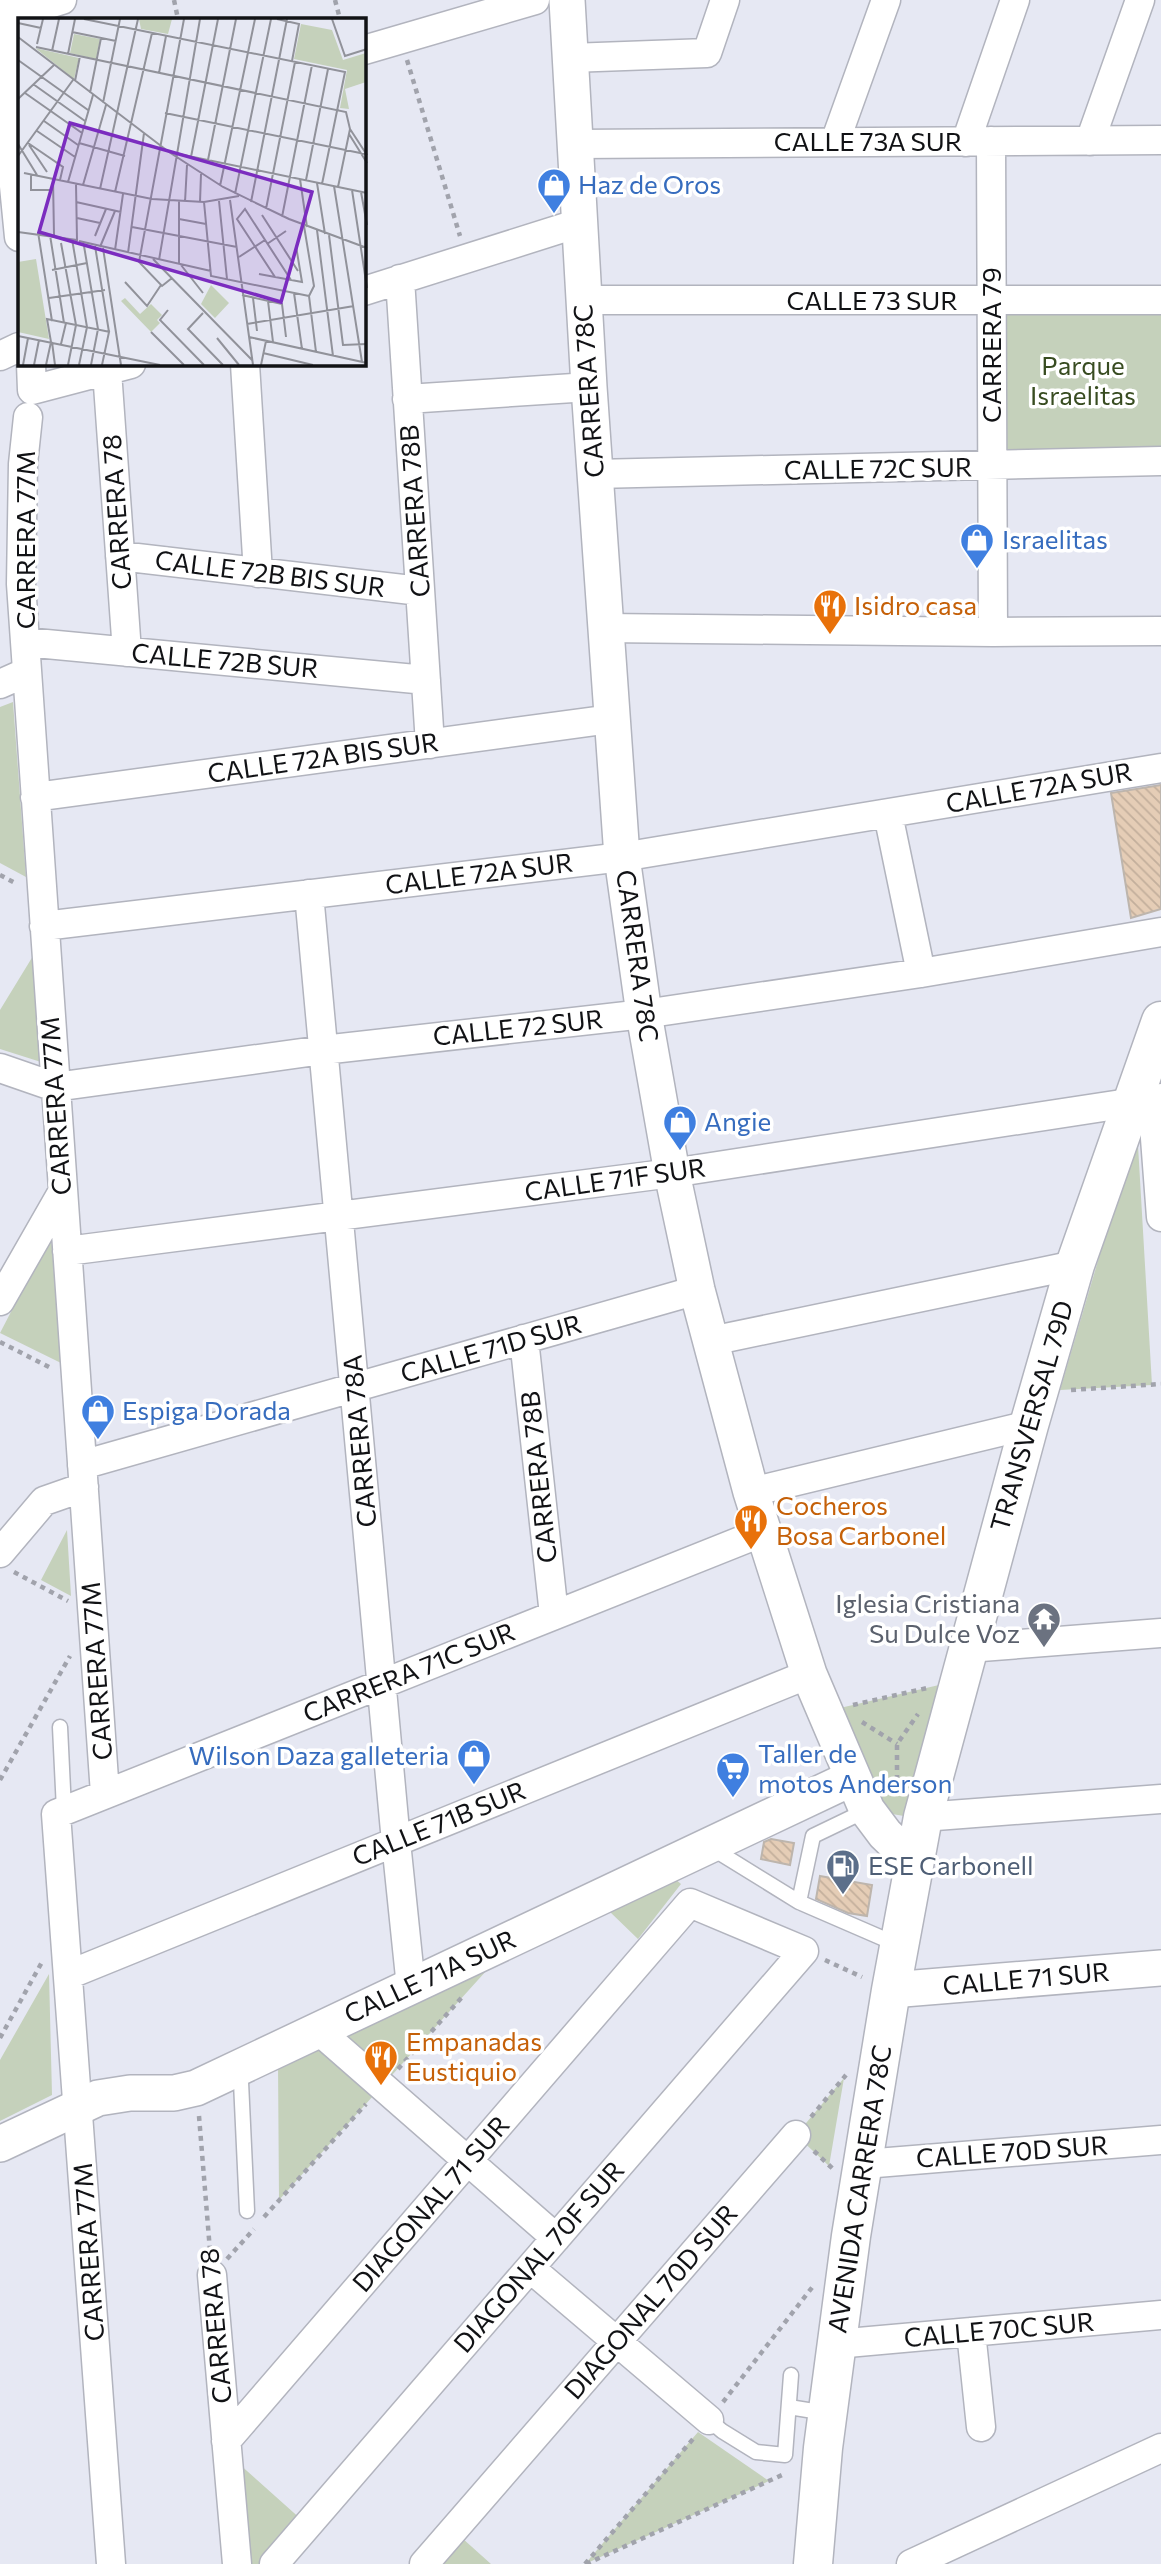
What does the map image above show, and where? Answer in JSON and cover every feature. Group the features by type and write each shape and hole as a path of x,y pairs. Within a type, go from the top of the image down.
{"main road":[{"name":"TRANSVERSAL 79D","path":"923,1817 1029,1425 1076,1265 1148,1099 1161,1021"},
{"name":"AVENIDA CARRERA 78C","path":"813,2564 836,2344 850,2168 891,1990 923,1817"}],"street":[{"path":"18,216 15,151 4,116 4,9 62,0"},
{"path":"366,49 401,39 448,12 535,0"},
{"name":"CARRERA 78C","path":"567,0 583,300 622,857 644,1014 672,1173 697,1290 751,1492 809,1674 832,1710 852,1778 867,1810 885,1834 914,1862"},
{"path":"570,58 707,53 725,0"},
{"path":"835,142 886,0"},
{"name":"CARRERA 79","path":"993,632 992,301 978,141 1015,0"},
{"path":"1090,141 1140,0"},
{"name":"CALLE 73A SUR","path":"575,144 1161,140"},
{"path":"366,290 579,223"},
{"name":"CARRERA 78B","path":"400,279 430,744"},
{"name":"CALLE 73 SUR","path":"583,300 1161,300"},
{"path":"0,356 18,347"},
{"path":"244,366 258,573"},
{"path":"32,377 119,368"},
{"name":"CARRERA 78","path":"119,368 120,556 127,652"},
{"path":"407,399 589,387"},
{"name":"CARRERA 77M","path":"28,418 11,589 25,642 105,1794"},
{"name":"CALLE 72C SUR","path":"595,474 992,467 1161,461"},
{"name":"CALLE 72B BIS SUR","path":"120,556 420,591"},
{"path":"605,628 1161,631"},
{"name":"CALLE 72B SUR","path":"25,642 426,680"},
{"path":"0,684 27,672"},
{"name":"CALLE 72A BIS SUR","path":"35,797 611,719"},
{"name":"CALLE 72A SUR","path":"44,926 622,857 1161,768"},
{"path":"888,814 921,973"},
{"name":"CARRERA 78A","path":"309,894 411,1987"},
{"name":"CALLE 72 SUR","path":"0,1068 55,1087 323,1050 644,1014 921,973 1161,932"},
{"path":"1148,1099 1161,1217"},
{"name":"CALLE 71F SUR","path":"67,1251 672,1173 1148,1099"},
{"path":"0,1301 63,1191"},
{"path":"711,1341 1076,1265"},
{"name":"CALLE 71D SUR","path":"6,1562 44,1501 83,1476 355,1387 697,1290"},
{"name":"CARRERA 78B","path":"524,1339 554,1615"},
{"path":"751,1492 1029,1425"},
{"name":"CARRERA 71C SUR","path":"60,1812 763,1532"},
{"path":"968,1648 1161,1633"},
{"name":"CALLE 71B SUR","path":"68,1975 809,1674"},
{"name":"CALLE 71A SUR","path":"0,2144 97,2098 130,2093 174,2093 196,2088 852,1778"},
{"path":"923,1817 1161,1799"},
{"name":"CARRERA 77M","path":"60,1812 64,1921 111,2564"},
{"name":"DIAGONAL 71 SUR","path":"226,2441 690,1903 804,1951"},
{"name":"DIAGONAL 70F SUR","path":"274,2564 804,1951"},
{"name":"CALLE 71 SUR","path":"891,1990 1161,1968"},
{"path":"318,2030 556,2238"},
{"name":"DIAGONAL 70D SUR","path":"424,2564 796,2134"},
{"name":"CALLE 70D SUR","path":"850,2168 1161,2140"},
{"path":"530,2268 709,2420"},
{"name":"CARRERA 78","path":"212,2275 237,2564"},
{"name":"CALLE 70C SUR","path":"836,2344 1161,2315"},
{"path":"971,2332 981,2427"},
{"path":"911,2564 1161,2448"}],"lane":[{"path":"28,418 32,377"},
{"path":"60,1727 60,1812"},
{"path":"799,1902 813,1836 867,1810"},
{"path":"708,1846 799,1902 900,1946"},
{"path":"237,2068 241,2082 247,2211"},
{"path":"709,2420 756,2452 785,2455 791,2375"},
{"path":"789,2407 828,2413"}],"path":[{"path":"174,0 178,18"},
{"path":"335,0 340,18"},
{"path":"401,39 467,258"},
{"path":"0,1342 76,1381"},
{"path":"1060,1390 1161,1384"},
{"path":"0,1780 93,1615 6,1562"},
{"path":"832,1710 939,1685"},
{"path":"832,1710 897,1744"},
{"path":"0,2038 64,1921"},
{"path":"804,1951 891,1990"},
{"path":"850,2168 796,2134 852,2068"},
{"name":"CARRERA 78","path":"196,2088 212,2275"},
{"path":"586,2564 792,2471"}],"green space":[{"name":"Parque Israelitas","path":"1006,312 1161,312 1161,451 1006,450"},
{"path":"13,702 26,877 0,863 0,707"},
{"path":"33,956 41,1062 0,1049 0,1010"},
{"path":"1137,1128 1152,1385 1060,1390"},
{"path":"51,1235 61,1363 0,1333"},
{"path":"67,1530 71,1596 41,1580"},
{"path":"939,1685 910,1817 886,1813 840,1708"},
{"path":"674,1878 681,1884 638,1939 609,1911"},
{"path":"487,1970 279,2200 278,2064"},
{"path":"49,1974 52,2095 0,2121 0,2060"},
{"path":"844,2078 829,2166 796,2135"},
{"path":"698,2432 769,2481 585,2564"},
{"path":"238,2463 303,2521 264,2564 244,2564"},
{"path":"462,2538 491,2564 438,2564"}],"building":[{"path":"1161,785 1161,909 1131,918 1111,793"},
{"name":"ESE Carbonell","path":"771,1839 794,1843 790,1865 761,1859 764,1842"},
{"name":"ESE Carbonell","path":"820,1876 872,1885 867,1916 848,1913 816,1899"}],"place":[{"name":"Haz de Oros","path":"554,215"},
{"name":"Israelitas","path":"977,570"},
{"name":"Isidro casa","path":"830,636"},
{"name":"Angie","path":"680,1152"},
{"name":"Espiga Dorada","path":"98,1441"},
{"name":"Cocheros Bosa Carbonel","path":"751,1551"},
{"name":"Iglesia Cristiana Su Dulce Voz","path":"1044,1649"},
{"name":"Wilson Daza galleteria","path":"474,1786"},
{"name":"Taller de motos Anderson","path":"733,1799"},
{"name":"ESE Carbonell","path":"843,1896"},
{"name":"Empanadas Eustiquio","path":"381,2087"}]}
